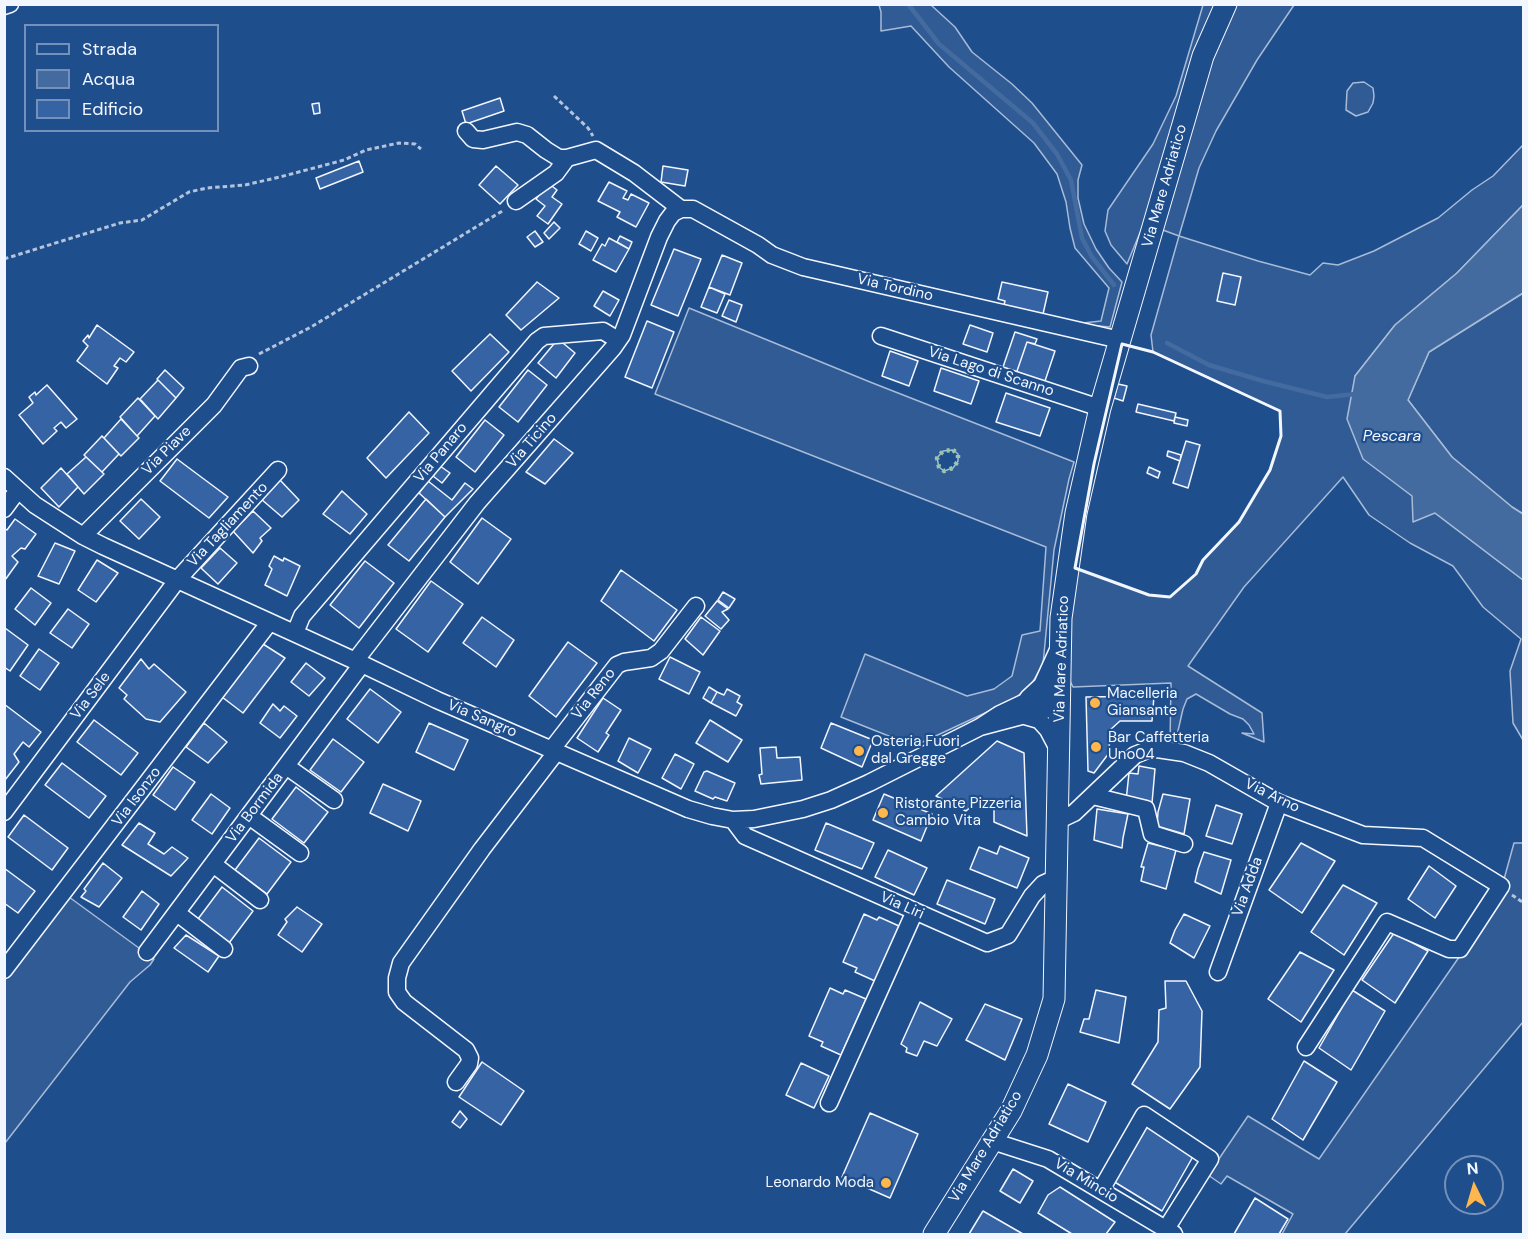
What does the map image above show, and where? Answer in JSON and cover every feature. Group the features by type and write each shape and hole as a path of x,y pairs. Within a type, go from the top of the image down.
{"main road":[{"name":"Via Mare Adriatico","path":"934,1234 1011,1111 1037,1055 1054,999 1061,618 1076,513 1100,408 1203,56 1226,4"}],"street":[{"path":"4,6 10,4"},
{"path":"466,131 473,139 483,140 517,132 527,135 559,158 596,150 634,173 681,209"},
{"path":"516,201 556,173 567,158"},
{"name":"Via Tordino","path":"681,209 693,209 772,255 803,267 1120,340"},
{"name":"Via Ticino","path":"359,662 477,503 613,348 622,335 659,237 673,213 681,209"},
{"name":"Via Panaro","path":"295,633 302,616 537,341 544,336 603,331 618,340"},
{"name":"Via Lago di Scanno","path":"881,336 1100,408"},
{"name":"Via Piave","path":"83,536 214,405 241,369 249,366"},
{"name":"Via Tagliamento","path":"178,579 278,470"},
{"name":"Via Sangro","path":"4,477 35,505 83,536 437,700 688,809 712,816 733,820 754,819 803,809 831,800 980,728 1000,714 1024,709 1040,695 1060,695"},
{"path":"4,509 18,490"},
{"name":"Via Sele","path":"4,812 178,579"},
{"name":"Via Reno","path":"456,1082 469,1064 470,1058 466,1050 404,1002 397,992 400,963 617,665 651,658 661,651 696,606"},
{"name":"Via Isonzo","path":"4,970 269,623"},
{"name":"Via Sangro","path":"1024,709 1042,685 1061,641"},
{"name":"Via Bormida","path":"147,952 286,766 359,662"},
{"path":"1024,709 1048,730 1059,750"},
{"name":"Via Arno","path":"1057,821 1074,813 1135,755 1157,749 1184,753 1209,763 1279,803 1363,835 1423,838 1501,886 1460,949 1449,949 1387,922 1306,1047"},
{"path":"286,766 334,800"},
{"path":"1092,796 1146,809 1152,834 1184,844"},
{"name":"Via Adda","path":"1218,972 1279,803"},
{"path":"249,816 300,853"},
{"name":"Via Liri","path":"733,820 745,836 987,943 1008,934 1032,896 1043,884 1056,878"},
{"path":"213,864 260,900"},
{"path":"829,1103 915,911"},
{"path":"177,913 224,949"},
{"path":"1101,1190 1144,1115 1210,1159 1170,1232"},
{"name":"Via Mincio","path":"992,1141 1048,1159 1170,1232"}],"path":[{"path":"554,96 588,128 596,142 596,150"},
{"path":"4,259 120,223 142,220 189,192 245,185 280,177 399,142 415,144 421,149"},
{"path":"249,366 253,357 311,327 463,236 516,201"}],"shaded area":[{"path":"879,5 931,5 955,27 972,52 1032,103 1082,165 1078,180 1078,198 1084,224 1096,249 1122,282 1110,327 1074,324 1101,321 1109,288 1075,248 1066,202 1057,174 1034,143 949,67 911,26 881,31"},
{"path":"1203,5 1294,5 1257,60 1216,131 1199,168 1179,236 1144,223 1127,264 1111,245 1105,231 1108,210 1153,144 1176,96"},
{"path":"1364,82 1373,88 1373,103 1368,112 1356,116 1346,110 1347,91 1353,83"},
{"path":"1523,145 1523,205 1457,273 1395,325 1355,376 1364,459 1523,580 1523,740 1513,723 1510,671 1521,639 1483,607 1453,566 1410,543 1369,515 1343,477 1244,587 1188,666 1262,713 1264,742 1242,733 1254,734 1243,719 1196,694 1187,699 1175,744 1170,743 1171,683 1073,687 1068,677 1068,634 1075,568 1149,595 1170,597 1196,574 1203,560 1239,522 1270,470 1281,436 1280,411 1153,352 1151,335 1179,236 1310,275 1323,263 1338,265 1374,251 1438,218 1493,176"},
{"path":"1523,293 1523,514 1452,457 1408,400 1429,352"},
{"path":"689,308 1074,462 1054,550 1043,664 1031,685 1013,700 914,746 841,717 865,654 967,696 994,689 1012,676 1022,635 1040,631 1046,547 655,394","holes":["953,450 958,454 958,461 953,468 944,471 939,467 937,458 943,451"]},
{"path":"1514,843 1523,843 1523,1022 1345,1234 1282,1234 1293,1214 1227,1176 1221,1184 1208,1175 1248,1116 1319,1159 1498,901"},
{"path":"69,897 154,959 130,982 5,1143 5,973"}],"water":[{"name":"Pescara","path":"1523,205 1523,293 1429,352 1408,400 1452,457 1523,514 1523,580 1435,513 1413,522 1412,496 1363,459 1347,419 1355,376 1395,325 1457,273"}],"building":[{"path":"500,98 504,111 466,124 462,111"},
{"path":"319,103 320,113 314,114 312,104"},
{"path":"359,161 363,172 320,189 316,178"},
{"path":"496,166 518,185 500,204 479,185"},
{"path":"663,166 688,170 685,186 661,182"},
{"path":"609,182 627,191 623,198 628,200 631,194 649,203 636,227 617,217 620,212 598,201"},
{"path":"548,183 557,190 552,197 562,204 548,224 537,216 545,206 536,199"},
{"path":"554,222 560,228 549,239 544,233"},
{"path":"535,231 543,242 535,247 527,237"},
{"path":"586,231 598,238 591,251 579,244"},
{"path":"620,236 632,242 629,249 617,242"},
{"path":"609,238 629,249 616,272 593,260 602,244 605,246"},
{"path":"674,249 701,259 678,316 651,305"},
{"path":"722,255 742,263 730,295 709,287"},
{"path":"1223,273 1241,277 1235,305 1217,301"},
{"path":"537,282 559,298 521,330 506,315"},
{"path":"1002,282 1048,292 1043,314 1004,305 1005,301 998,299"},
{"path":"709,287 725,294 717,313 701,307"},
{"path":"603,291 619,300 610,316 594,306"},
{"path":"729,300 742,305 736,322 722,316"},
{"path":"647,321 674,332 652,388 625,377"},
{"path":"97,325 134,352 126,362 120,358 114,366 118,368 107,384 77,361 88,346 83,341 88,335 89,338"},
{"path":"970,325 993,333 987,352 963,344"},
{"path":"1015,332 1037,339 1035,344 1027,342 1016,374 1002,370"},
{"path":"490,334 509,352 471,391 452,371"},
{"path":"558,339 575,353 556,378 538,363"},
{"path":"1027,342 1055,351 1044,384 1016,374"},
{"path":"890,351 918,361 909,386 882,376"},
{"path":"941,368 979,381 971,404 934,391"},
{"path":"165,370 184,388 176,398 157,379"},
{"path":"528,370 547,385 518,422 499,407"},
{"path":"158,380 176,398 158,419 140,399"},
{"path":"1118,384 1127,386 1123,401 1114,398"},
{"path":"47,385 77,419 66,428 61,422 54,428 57,431 43,444 19,415 33,403 29,397 35,392 36,395"},
{"path":"1006,393 1050,408 1040,436 996,422"},
{"path":"138,398 155,416 137,436 120,417"},
{"path":"1138,404 1176,413 1174,421 1136,412"},
{"path":"409,412 429,433 386,478 367,458"},
{"path":"1175,417 1188,420 1187,426 1174,423"},
{"path":"121,419 139,438 121,456 104,438"},
{"path":"485,420 504,435 475,472 456,457"},
{"path":"102,436 119,454 102,472 84,455"},
{"path":"554,439 573,453 545,484 526,472"},
{"path":"1186,441 1200,445 1188,488 1173,483"},
{"path":"1168,451 1181,455 1180,461 1167,456"},
{"path":"86,457 104,474 84,494 67,474"},
{"path":"177,459 228,497 209,518 160,481"},
{"path":"440,466 450,473 442,483 433,476"},
{"path":"1149,467 1160,472 1158,478 1147,473"},
{"path":"61,468 78,487 59,507 41,488"},
{"path":"279,479 299,500 282,517 261,499"},
{"path":"428,481 452,500 465,483 473,489 445,517 419,493"},
{"path":"342,491 367,514 350,534 323,514"},
{"path":"141,499 160,517 139,539 120,521"},
{"path":"426,499 445,517 409,561 388,545"},
{"path":"253,511 271,528 260,538 262,541 253,553 232,530 240,519 243,521"},
{"path":"482,518 511,539 478,584 450,562"},
{"path":"15,519 36,534 25,549 21,548 12,556 18,562 5,580 4,528 7,530"},
{"path":"55,543 75,551 59,584 38,576"},
{"path":"220,548 237,563 218,584 201,568"},
{"path":"274,556 300,566 287,596 265,585 272,569 269,566"},
{"path":"97,560 118,573 96,602 78,590"},
{"path":"365,561 394,583 359,628 330,605"},
{"path":"621,570 677,610 654,641 601,601"},
{"path":"431,581 463,604 428,652 396,629"},
{"path":"31,588 51,603 35,625 15,609"},
{"path":"723,592 735,599 729,608 718,600"},
{"path":"717,601 728,609 722,612 729,620 721,629 705,616"},
{"path":"68,609 89,624 72,648 50,633"},
{"path":"482,617 514,640 496,667 463,643"},
{"path":"701,617 720,631 703,655 685,639"},
{"path":"5,628 28,645 10,671 4,667"},
{"path":"568,642 597,663 556,717 529,696"},
{"path":"263,644 285,658 243,713 222,697"},
{"path":"39,649 59,663 40,690 20,676"},
{"path":"670,657 700,672 689,694 659,679"},
{"path":"141,659 149,669 154,664 186,692 160,722 146,719 124,699 127,695 119,688"},
{"path":"306,663 325,678 309,696 291,682"},
{"path":"709,687 717,692 711,703 703,698"},
{"path":"370,689 401,712 378,743 347,719"},
{"path":"727,689 740,696 737,702 742,705 736,716 711,703 717,692 724,695"},
{"path":"1154,696 1152,721 1120,721 1110,730 1109,753 1094,773 1088,771 1086,697"},
{"path":"603,698 621,710 606,733 609,735 598,752 577,738"},
{"path":"4,704 41,732 29,747 23,742 14,754 19,762 5,780"},
{"path":"273,704 280,711 284,706 297,716 280,738 260,723"},
{"path":"94,720 138,753 121,775 77,742"},
{"path":"710,720 742,740 728,762 696,743"},
{"path":"204,723 227,742 208,763 186,747"},
{"path":"429,723 468,740 454,770 416,752"},
{"path":"831,723 873,740 862,767 821,748"},
{"path":"629,738 651,749 638,773 618,761"},
{"path":"333,739 364,762 341,792 310,770"},
{"path":"997,741 1024,753 1027,836 994,822 994,806 979,800 966,811 936,796"},
{"path":"776,747 777,758 800,757 802,780 761,784 760,748"},
{"path":"675,754 694,764 681,789 662,778"},
{"path":"62,763 106,796 89,818 45,785"},
{"path":"1139,766 1155,769 1152,803 1126,801 1129,773 1138,774"},
{"path":"173,767 195,782 175,810 153,795"},
{"path":"707,771 735,783 727,801 715,797 713,799 695,791 704,772"},
{"path":"383,784 421,801 408,831 370,813"},
{"path":"296,787 328,812 304,843 272,819"},
{"path":"211,794 230,808 212,834 192,820"},
{"path":"884,794 932,814 921,841 873,820"},
{"path":"1163,794 1190,799 1184,834 1157,826"},
{"path":"1216,805 1242,814 1232,844 1206,836"},
{"path":"1097,809 1128,814 1122,848 1094,840"},
{"path":"24,815 68,848 52,870 8,837"},
{"path":"139,823 155,833 148,844 164,854 172,847 188,858 171,876 122,845"},
{"path":"826,823 874,843 862,869 815,850"},
{"path":"259,838 291,862 267,894 235,870"},
{"path":"1148,843 1176,850 1166,889 1141,881 1144,867 1141,867"},
{"path":"1301,843 1335,861 1302,913 1269,890"},
{"path":"1000,846 1029,858 1017,888 970,869 979,847 997,854"},
{"path":"888,850 927,868 914,895 875,877"},
{"path":"1204,852 1231,860 1221,894 1195,882"},
{"path":"103,863 122,878 99,907 81,897 86,891 84,889"},
{"path":"1429,866 1456,886 1435,918 1408,899"},
{"path":"4,868 35,891 18,913 4,903"},
{"path":"947,880 995,899 985,924 937,904"},
{"path":"1343,885 1377,903 1344,955 1311,932"},
{"path":"222,887 253,911 229,943 198,919"},
{"path":"142,891 159,904 141,930 123,917"},
{"path":"297,907 322,924 302,952 278,935 287,922 285,919"},
{"path":"864,914 877,920 879,917 899,926 875,981 855,972 857,968 843,962"},
{"path":"1184,914 1210,926 1194,958 1170,943"},
{"path":"1394,933 1428,951 1395,1003 1362,980"},
{"path":"186,935 219,956 208,972 174,948"},
{"path":"1300,952 1334,970 1301,1022 1268,999"},
{"path":"1165,981 1186,981 1202,1011 1200,1067 1170,1109 1132,1084 1158,1042 1159,1010 1166,1008"},
{"path":"830,988 843,994 845,990 866,999 841,1055 821,1046 823,1042 809,1036"},
{"path":"1096,990 1126,997 1119,1043 1080,1032 1084,1019 1089,1019"},
{"path":"1352,990 1385,1011 1351,1070 1319,1048"},
{"path":"920,1002 952,1019 937,1046 924,1041 917,1056 906,1052 907,1048 901,1044"},
{"path":"985,1004 1022,1019 1005,1060 966,1040"},
{"path":"1304,1061 1337,1082 1303,1140 1272,1119"},
{"path":"482,1062 524,1091 501,1125 459,1097"},
{"path":"801,1063 829,1076 814,1108 786,1095"},
{"path":"1068,1084 1106,1102 1088,1142 1049,1124"},
{"path":"460,1111 467,1119 460,1128 452,1122"},
{"path":"870,1113 918,1134 890,1198 842,1177"},
{"path":"1149,1123 1195,1153 1162,1211 1113,1181"},
{"path":"1013,1169 1033,1181 1020,1203 1000,1191"},
{"path":"1060,1187 1115,1222 1106,1234 1072,1234 1038,1213 1048,1195"},
{"path":"1255,1198 1288,1219 1279,1234 1234,1234"},
{"path":"983,1211 1023,1234 969,1234"}],"waterway":[{"path":"908,4 939,44 1033,123 1057,154 1071,180 1082,238 1092,257 1114,285"},
{"path":"1167,343 1209,365 1263,381 1327,397 1356,394"}],"hedge":[{"path":"953,450 958,454 958,461 953,468 944,471 939,467 937,458 943,451 953,450"}],"wall":[{"path":"1122,344 1153,352 1280,411 1281,436 1270,470 1239,522 1203,560 1196,574 1170,597 1149,595 1075,568 1094,464 1122,344"}],"place":[{"name":"Macelleria Giansante","path":"1095,703"},
{"name":"Bar Caffetteria Uno04","path":"1096,747"},
{"name":"Osteria Fuori dal Gregge","path":"859,751"},
{"name":"Ristorante Pizzeria Cambio Vita","path":"883,813"},
{"name":"Leonardo Moda","path":"886,1183"}]}
